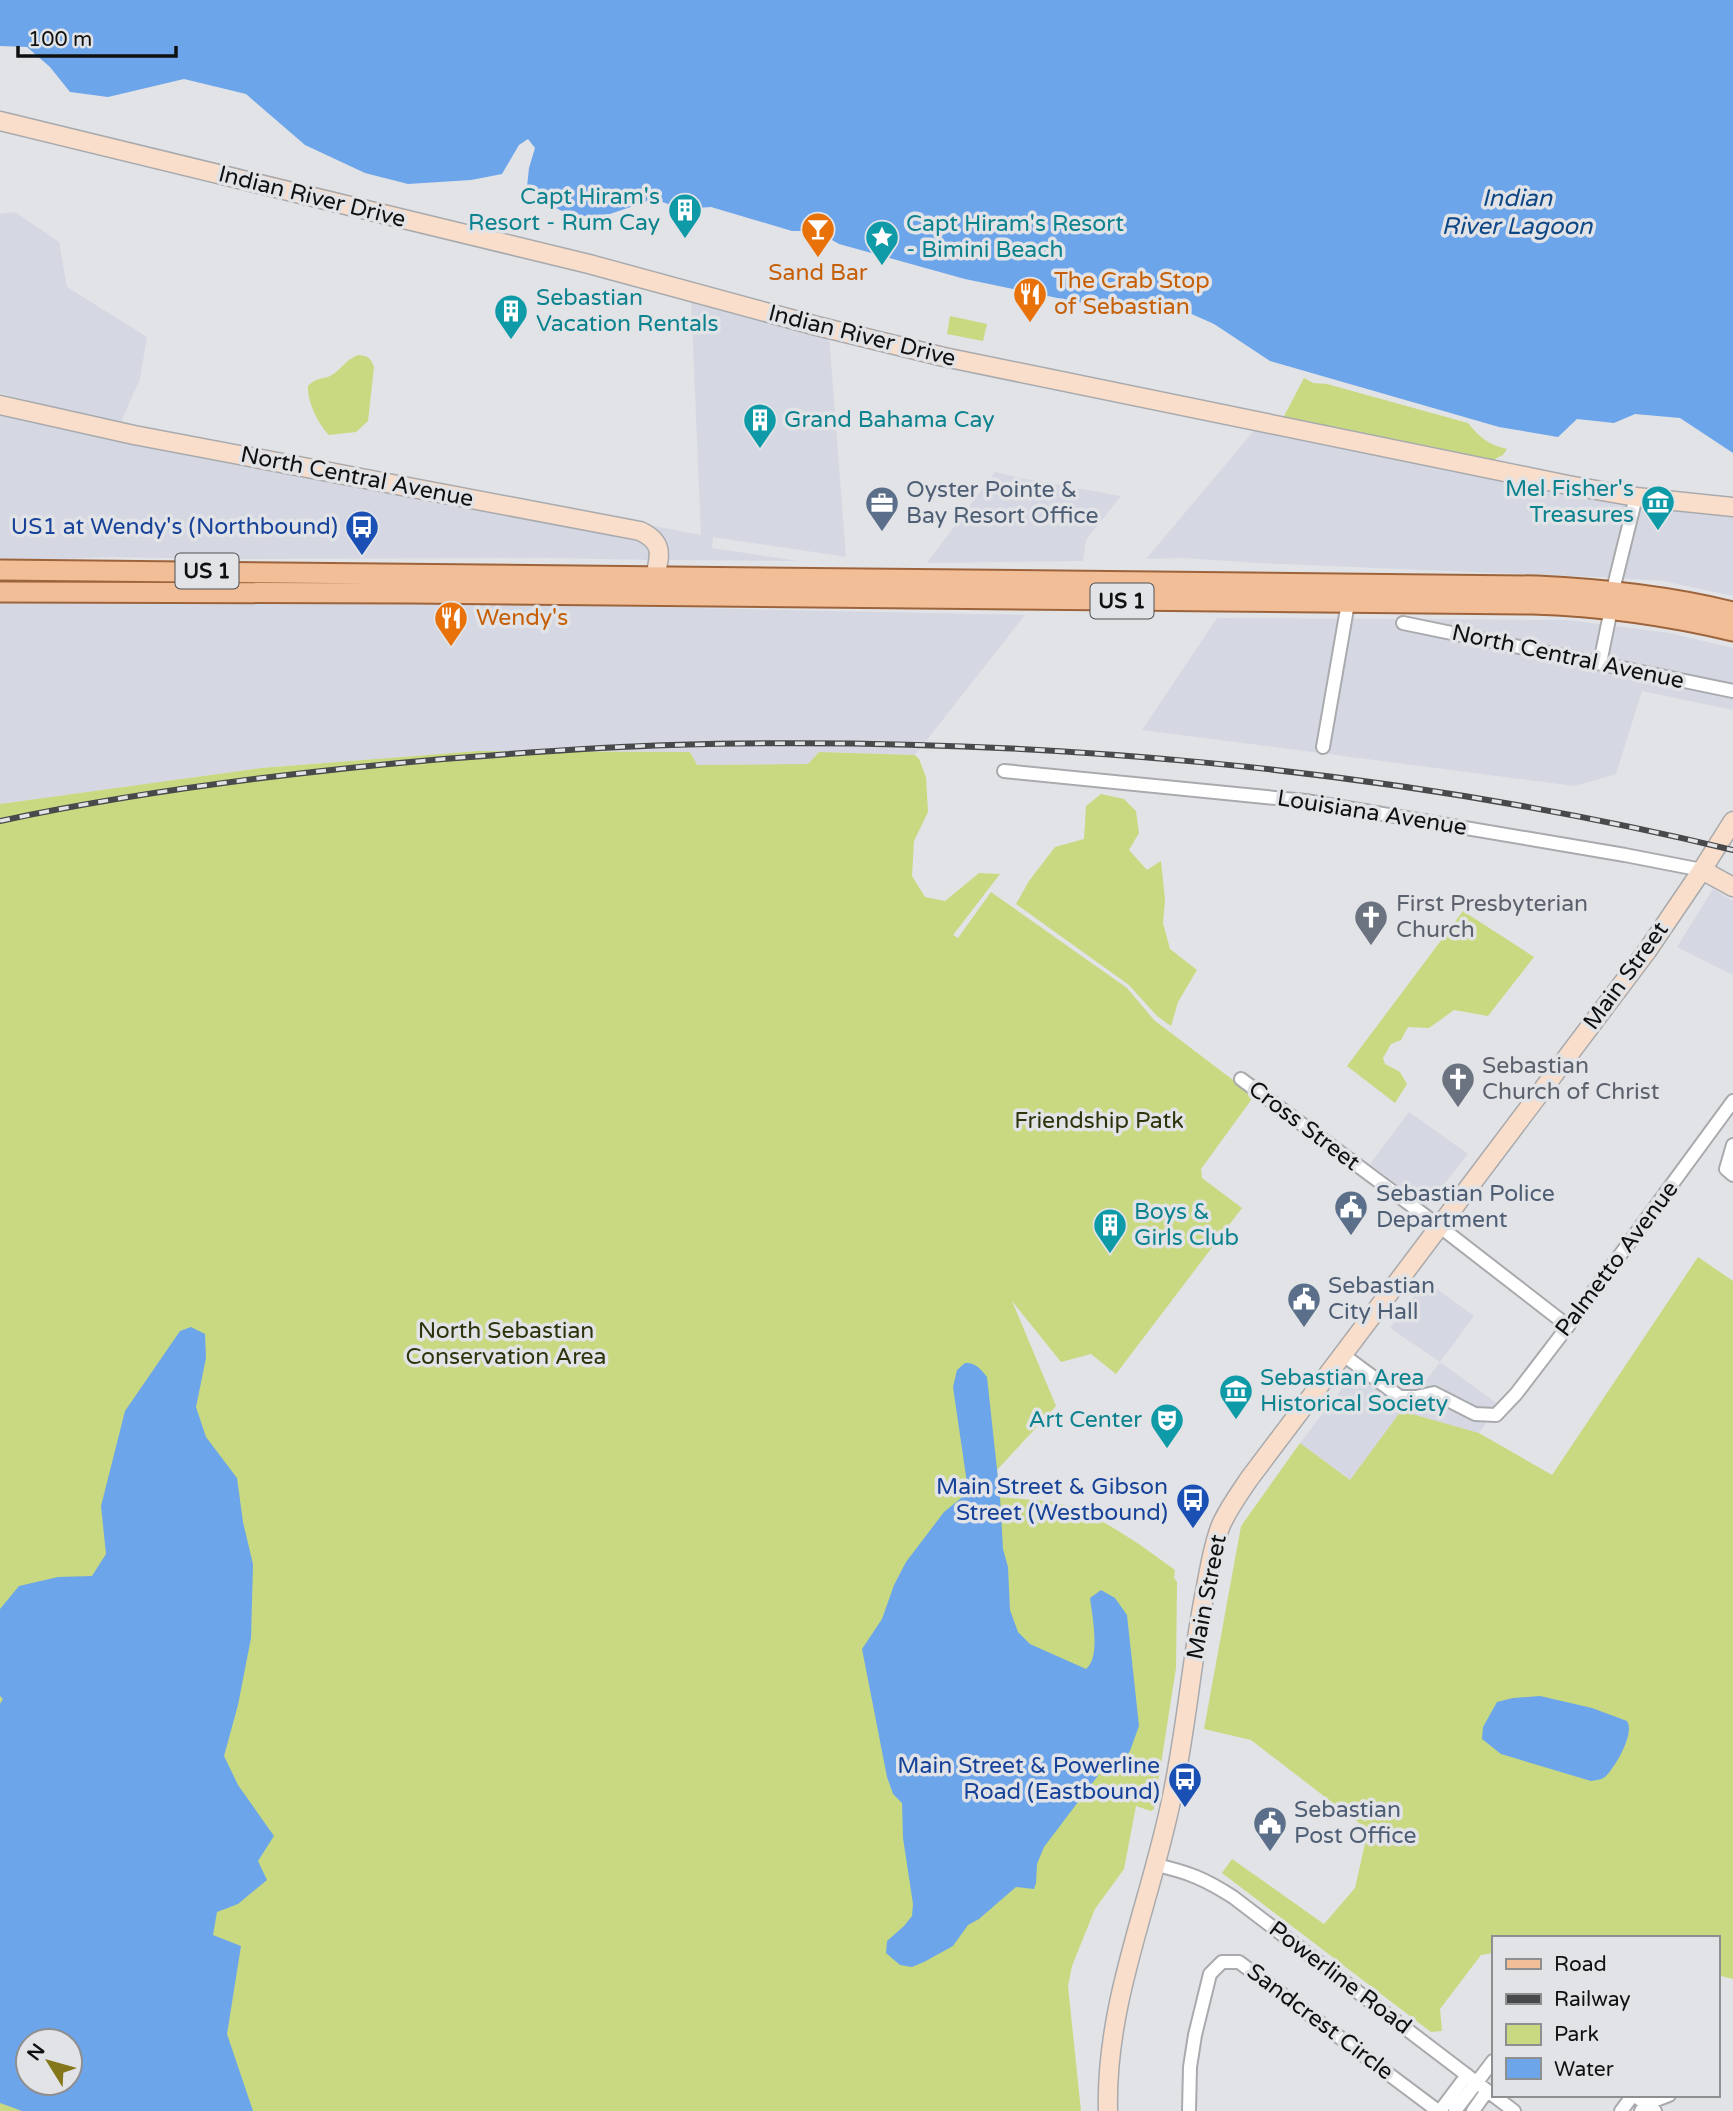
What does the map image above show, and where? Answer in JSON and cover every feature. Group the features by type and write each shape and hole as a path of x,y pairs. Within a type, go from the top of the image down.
{"main road":[{"name":"US 1","path":"0,570 411,583 653,586 1348,603 1540,604 1612,599 1683,601 1733,612"},
{"name":"US 1","path":"0,592 411,583"},
{"path":"1309,602 1333,593 1341,584"},
{"path":"1348,603 1385,584"},
{"name":"US 1","path":"653,586 1537,586 1612,599 1656,615 1733,631"}],"street":[{"name":"Indian River Drive","path":"0,121 589,264 804,323 944,357 1500,472 1636,497 1733,507"},
{"name":"North Central Avenue","path":"0,405 134,435 640,531 653,537 659,546 653,586"},
{"path":"1600,663 1636,497"},
{"path":"1323,747 1348,603"},
{"name":"North Central Avenue","path":"1403,623 1733,691"},
{"name":"Louisiana Avenue","path":"1004,771 1306,801 1702,870 1733,887"},
{"name":"Main Street","path":"1108,2111 1107,2079 1118,2004 1172,1799 1200,1617 1221,1525 1248,1479 1647,951 1733,821"},
{"name":"Cross Street","path":"1241,1079 1568,1326"},
{"name":"Palmetto Avenue","path":"1342,1354 1400,1397 1434,1393 1475,1414 1496,1415 1516,1394 1568,1326 1733,1101"},
{"path":"1733,1145 1726,1170 1733,1175"},
{"name":"Powerline Road","path":"1156,1865 1185,1871 1208,1881 1233,1897 1492,2094"},
{"name":"Sandcrest Circle","path":"1189,2111 1190,2067 1210,1973 1222,1962 1239,1962 1439,2111"},
{"path":"1455,2111 1492,2062"},
{"path":"1439,2111 1477,2083"},
{"path":"1473,2111 1477,2083"},
{"name":"Powerline Road","path":"1496,2097 1514,2111"},
{"path":"1647,2109 1666,2097"}],"shaded area":[{"path":"15,212 59,242 67,287 147,337 140,379 120,424 701,535 691,298 829,335 846,557 713,537 712,548 798,561 667,560 664,544 135,430 0,393 0,214"},
{"path":"0,404 649,541 655,560 110,557 0,562"},
{"path":"1257,427 1733,513 1733,596 1663,581 1618,578 1183,558 1146,559"},
{"path":"995,472 1121,496 1086,540 1083,561 927,563"},
{"path":"302,600 1025,615 915,755 819,752 805,767 701,775 690,752 478,751 261,768 0,804 0,601 129,603"},
{"path":"1217,618 1567,620 1670,633 1733,648 1733,710 1642,691 1616,774 1575,786 1142,730"},
{"path":"1713,889 1733,901 1733,975 1677,947"},
{"path":"1409,1112 1468,1154 1427,1206 1370,1164"},
{"path":"1426,1281 1474,1316 1440,1362 1390,1328"},
{"path":"1363,1361 1415,1395 1440,1362 1499,1405 1479,1433 1401,1412 1350,1480 1300,1443"}],"green space":[{"path":"950,316 987,324 983,341 947,334"},
{"path":"358,355 369,358 374,367 368,421 356,432 329,435 314,412 308,386 333,374"},
{"path":"1304,378 1313,383 1327,384 1468,423 1485,440 1507,449 1503,455 1491,461 1282,420"},
{"name":"North Sebastian Conservation Area","path":"478,751 690,752 697,765 808,764 819,752 915,755 926,777 928,812 914,841 912,876 925,897 945,901 979,873 1000,874 953,935 958,938 991,892 1127,988 1154,1020 1254,1096 1201,1169 1202,1178 1242,1208 1116,1374 1091,1354 1061,1362 1012,1301 1056,1406 997,1470 1000,1497 1054,1502 1083,1512 1124,1535 1175,1570 1174,1578 1177,1582 1176,1668 1154,1809 1151,1811 1136,1806 1124,1869 1095,1909 1072,1966 1068,1986 1081,2111 0,2111 0,804 261,768"},
{"path":"1101,794 1124,799 1136,811 1139,833 1129,850 1147,870 1161,861 1165,900 1163,923 1170,949 1197,970 1178,1002 1171,1026 1157,1016 1129,985 1016,904 1029,881 1055,847 1084,839 1086,806"},
{"path":"1463,911 1534,957 1488,1016 1454,1010 1429,1028 1408,1027 1401,1040 1391,1044 1383,1058 1385,1064 1400,1072 1407,1084 1395,1103 1347,1066"},
{"path":"1698,1257 1733,1281 1733,1979 1719,1976 1719,1936 1492,1936 1492,1953 1481,1955 1440,2009 1442,2031 1431,2032 1222,1873 1232,1859 1324,1924 1355,1888 1368,1830 1251,1740 1204,1729 1241,1526 1300,1443 1350,1480 1401,1411 1479,1433 1552,1475"}],"water":[{"name":"Indian River Lagoon","path":"0,0 1733,0 1733,453 1680,418 1635,414 1614,423 1577,419 1558,437 1499,427 1270,361 1214,324 1167,303 1106,308 965,279 839,244 816,231 792,231 711,207 682,209 654,199 610,214 574,217 546,203 527,187 535,148 528,139 519,145 502,174 471,180 408,184 365,173 305,145 246,94 184,79 108,97 70,92 50,67 27,47 0,46"},
{"path":"191,1327 205,1334 206,1358 196,1407 206,1437 237,1478 243,1522 253,1564 251,1638 238,1705 224,1756 238,1785 274,1836 258,1861 267,1880 238,1904 217,1912 213,1935 241,1946 227,2034 253,2111 22,2111 0,2103 0,1704 3,1699 0,1696 0,1609 19,1586 58,1577 92,1576 106,1554 101,1506 125,1411 180,1331"},
{"path":"965,1363 975,1365 987,1377 1003,1549 1008,1567 1010,1610 1018,1632 1030,1644 1086,1669 1091,1663 1094,1646 1090,1598 1101,1590 1115,1598 1127,1615 1139,1726 1130,1751 1112,1769 1100,1773 1044,1847 1037,1864 1034,1889 1016,1887 979,1919 968,1925 953,1946 912,1967 900,1965 886,1953 887,1941 912,1916 913,1904 903,1838 902,1803 893,1794 887,1777 862,1649 882,1619 894,1585 906,1562 944,1512 966,1494 967,1483 953,1387 957,1370"},
{"path":"1540,1696 1592,1708 1627,1721 1627,1741 1615,1765 1604,1777 1591,1781 1501,1754 1482,1739 1483,1727 1497,1702"}],"railway":[{"path":"0,821 165,791 387,764 614,747 804,743 1072,752 1339,778 1471,797 1603,821 1733,850"}],"place":[{"name":"Capt Hiram's Resort - Rum Cay","path":"685,240"},
{"name":"Sand Bar","path":"818,259"},
{"name":"Capt Hiram's Resort - Bimini Beach","path":"882,267"},
{"name":"The Crab Stop of Sebastian","path":"1030,324"},
{"name":"Sebastian Vacation Rentals","path":"511,341"},
{"name":"Grand Bahama Cay","path":"760,450"},
{"name":"Mel Fisher's Treasures","path":"1658,532"},
{"name":"Oyster Pointe & Bay Resort Office","path":"882,533"},
{"name":"US1 at Wendy's (Northbound)","path":"362,557"},
{"name":"Wendy's","path":"451,648"},
{"name":"First Presbyterian Church","path":"1371,947"},
{"name":"Sebastian Church of Christ","path":"1458,1109"},
{"name":"Sebastian Police Department","path":"1351,1237"},
{"name":"Boys & Girls Club","path":"1110,1255"},
{"name":"Sebastian City Hall","path":"1304,1329"},
{"name":"Sebastian Area Historical Society","path":"1236,1421"},
{"name":"Art Center","path":"1167,1450"},
{"name":"Main Street & Gibson Street (Westbound)","path":"1193,1530"},
{"name":"Main Street & Powerline Road (Eastbound)","path":"1185,1809"},
{"name":"Sebastian Post Office","path":"1270,1853"}],"park label":[{"name":"Friendship Patk","path":"1099,1121"}]}
